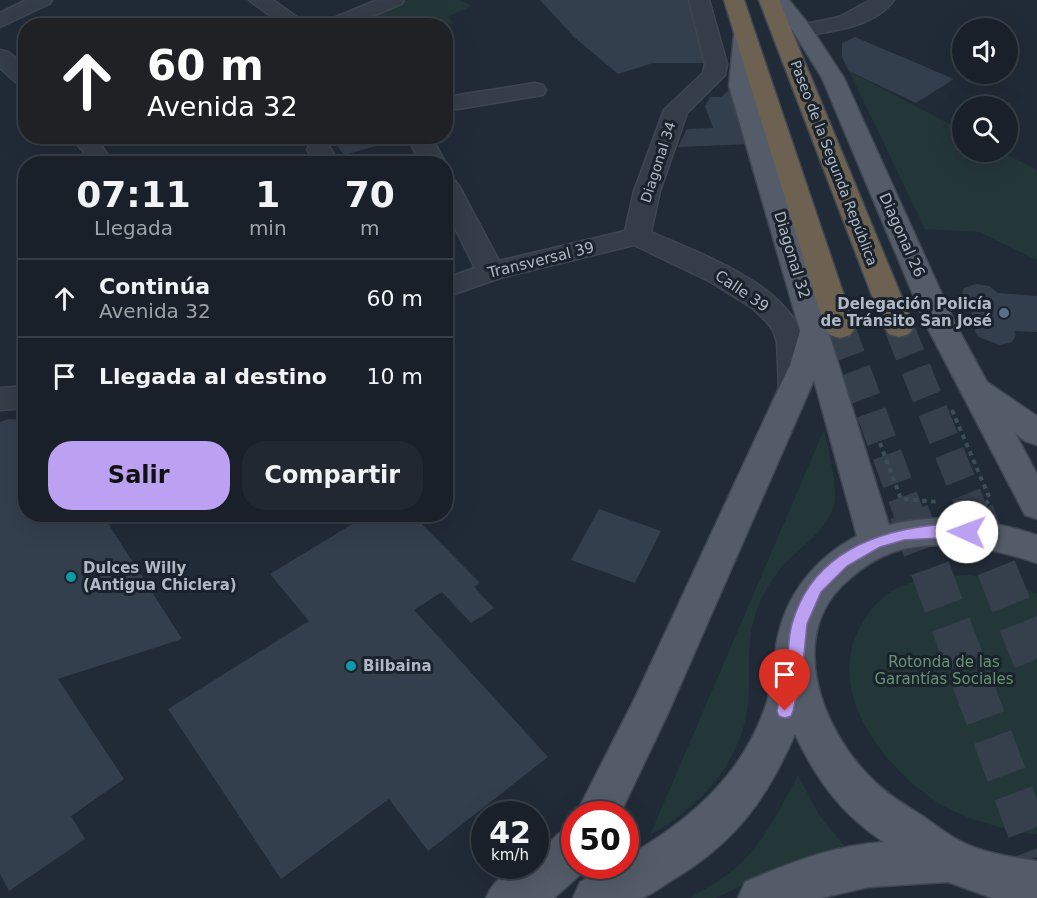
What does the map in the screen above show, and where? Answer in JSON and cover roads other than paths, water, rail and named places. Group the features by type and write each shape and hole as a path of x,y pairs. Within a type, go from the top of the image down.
{"highway":[{"path":"734,0 745,35"},
{"name":"Paseo de la Segunda República","path":"769,0 808,93 845,196 899,327"}],"main road":[{"name":"Diagonal 26","path":"778,0 803,30 833,78 940,323 960,392 1037,506"},
{"name":"Diagonal 32","path":"745,35 740,86 827,330 876,542"},
{"path":"604,801 649,711 795,387 827,330"},
{"path":"960,392 1037,433"},
{"path":"596,898 670,855 725,812 742,792 785,711 795,664 800,624 815,588 842,561 876,542 904,534 945,531 1000,537 1037,549"},
{"path":"795,664 805,711 829,759 867,804 966,875"},
{"path":"509,898 545,878 561,863"},
{"path":"761,898 822,875 869,865 1037,884"}],"street":[{"path":"0,21 42,0"},
{"path":"259,0 287,18"},
{"path":"350,18 394,0"},
{"name":"Diagonal 34","path":"637,236 648,191 676,110 714,75 716,64 699,0"},
{"path":"803,30 847,22 869,13 884,0"},
{"path":"0,57 18,72"},
{"path":"453,103 535,90"},
{"path":"453,199 491,272"},
{"name":"Transversal 39","path":"453,286 491,272 637,236"},
{"name":"Calle 39","path":"637,236 710,270 739,287 776,314 790,334 795,387"},
{"path":"0,399 18,398"}],"tunnel":[{"path":"899,327 974,514"},
{"path":"840,328 909,514"},
{"path":"909,512 1037,857"},
{"path":"974,512 1037,670"}],"place":[{"name":"Delegación Policía de Tránsito San José","path":"1004,313"},
{"name":"Dulces Willy (Antigua Chiclera)","path":"71,577"},
{"name":"Bilbaina","path":"351,666"}],"park label":[{"name":"Rotonda de las Garantías Sociales","path":"944,670"}]}
